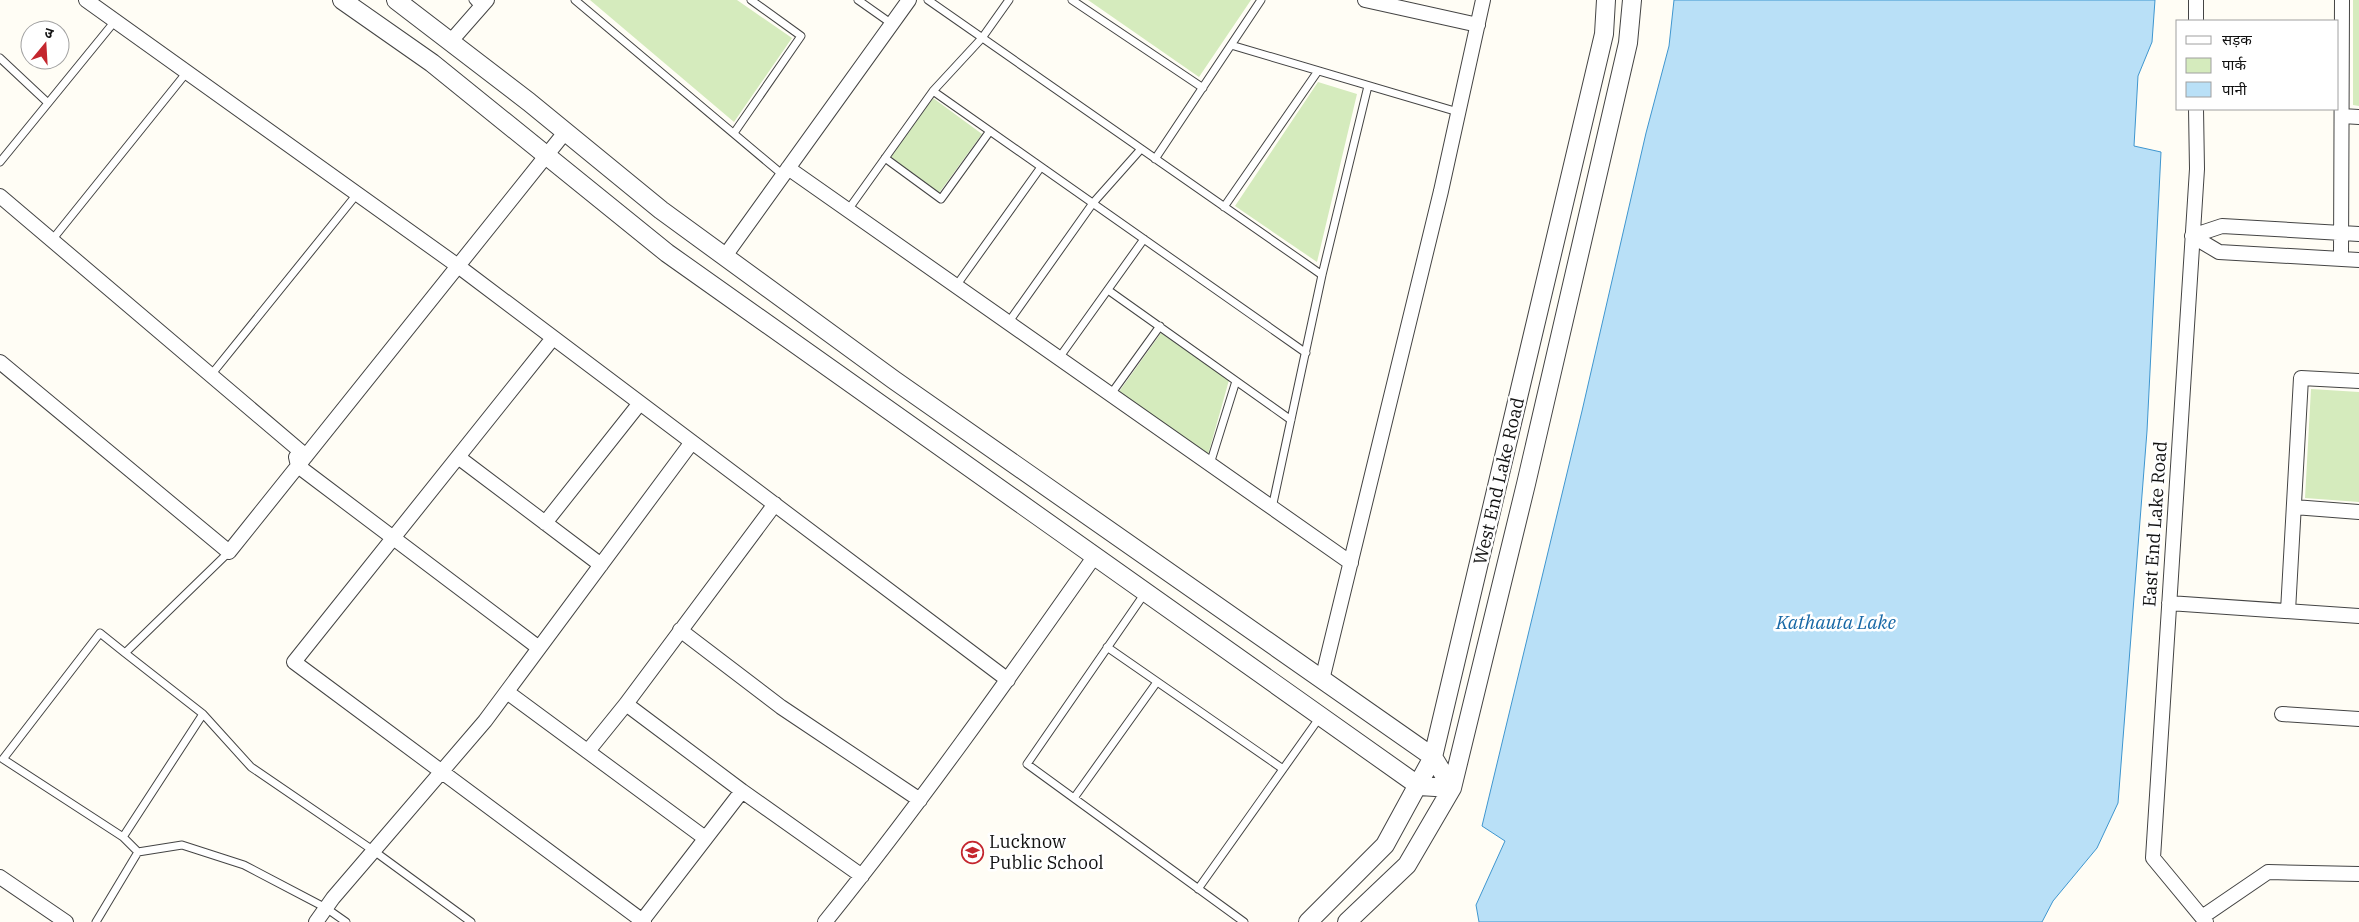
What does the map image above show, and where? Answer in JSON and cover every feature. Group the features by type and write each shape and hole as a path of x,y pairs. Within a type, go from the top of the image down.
{"street":[{"path":"86,0 458,266 1008,680"},
{"path":"342,0 432,63 667,253 1094,557 1419,786 1452,788"},
{"path":"396,0 452,41 566,131 661,210 894,380 1433,757 1452,788"},
{"path":"725,256 908,0"},
{"path":"1365,0 1478,25"},
{"path":"1322,680 1483,0"},
{"name":"West End Lake Road","path":"1308,922 1385,845 1419,786 1433,757 1604,34 1606,0"},
{"name":"West End Lake Road","path":"1346,922 1406,865 1452,788 1526,484 1624,63 1632,0"},
{"path":"2196,0 2196,20"},
{"path":"2341,259 2342,0"},
{"path":"452,41 480,3"},
{"name":"East End Lake Road","path":"2196,110 2196,169 2153,858 2204,920"},
{"path":"2342,116 2359,117"},
{"path":"0,362 229,552 566,131"},
{"path":"786,171 848,210 1351,563"},
{"path":"0,196 294,445 302,461 393,538 539,648"},
{"path":"2192,236 2222,226 2359,234"},
{"path":"2192,236 2219,252 2359,260"},
{"path":"553,338 294,662 643,921 742,791"},
{"path":"2288,612 2301,378 2359,381"},
{"path":"545,523 640,403"},
{"path":"316,922 507,692 692,442"},
{"path":"458,457 600,565"},
{"path":"588,752 775,504"},
{"path":"2294,508 2359,512"},
{"path":"825,922 920,800 1008,680 1094,557"},
{"path":"2169,603 2359,616"},
{"path":"680,630 781,707 920,800"},
{"path":"507,692 705,838"},
{"path":"626,704 742,791 862,876"},
{"path":"2282,714 2359,719"},
{"path":"2204,920 2268,872 2359,874"},
{"path":"0,877 66,922"}],"lane":[{"path":"734,133 801,36 751,0"},
{"path":"858,0 892,24"},
{"path":"928,0 1322,275"},
{"path":"848,210 933,91 982,38 1009,0"},
{"path":"1072,0 1203,88"},
{"path":"1156,159 1261,0"},
{"path":"578,1 734,133 786,171"},
{"path":"0,162 115,21"},
{"path":"1231,45 1458,112"},
{"path":"0,58 48,103"},
{"path":"1224,207 1318,71"},
{"path":"52,240 187,72"},
{"path":"1272,508 1322,275 1368,86"},
{"path":"933,91 1306,353"},
{"path":"885,158 941,199 990,131"},
{"path":"1008,323 1093,203 1141,149"},
{"path":"956,286 1041,167"},
{"path":"211,375 357,194"},
{"path":"1059,358 1144,239"},
{"path":"1108,290 1291,420"},
{"path":"1110,394 1160,326"},
{"path":"1210,464 1236,381"},
{"path":"125,653 229,552"},
{"path":"1145,593 1027,764 1244,922"},
{"path":"138,852 123,837 4,759 100,633 203,714 250,767 374,851 471,922"},
{"path":"1108,647 1283,770"},
{"path":"1074,798 1157,682"},
{"path":"123,837 203,714"},
{"path":"1198,889 1320,717"},
{"path":"96,922 138,852 182,845 244,865 326,908 346,922"}],"green space":[{"path":"590,0 737,0 792,38 734,122"},
{"path":"1088,0 1251,0 1199,77"},
{"path":"2353,0 2359,0 2359,106 2353,105"},
{"path":"1318,82 1357,94 1317,262 1235,206"},
{"path":"933,98 982,134 939,193 891,157"},
{"path":"1161,333 1229,380 1208,455 1118,393"},
{"path":"2311,389 2359,392 2359,502 2305,498"}],"water":[{"name":"Kathauta Lake","path":"1674,0 2155,0 2152,42 2138,76 2134,146 2161,152 2147,431 2118,803 2097,848 2053,901 2042,922 1479,922 1476,905 1505,841 1482,826 1582,411 1646,133 1669,46"}],"place":[{"name":"Lucknow Public School","path":"973,852"}]}
